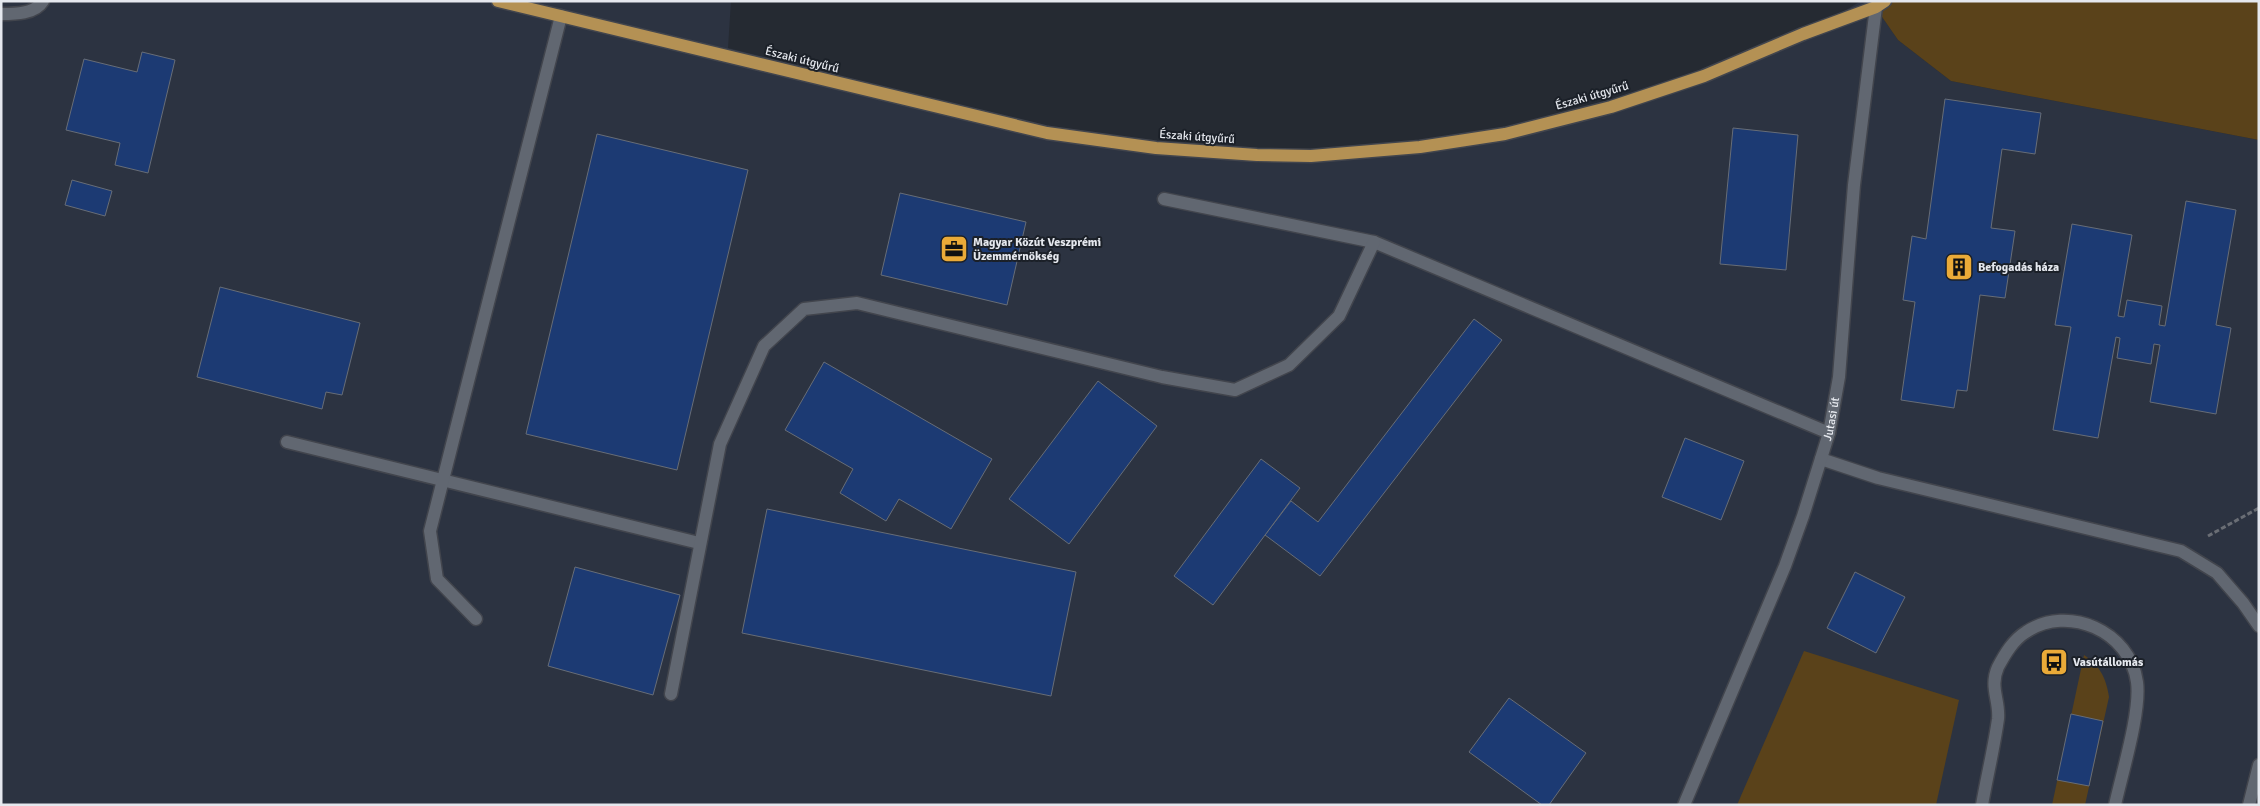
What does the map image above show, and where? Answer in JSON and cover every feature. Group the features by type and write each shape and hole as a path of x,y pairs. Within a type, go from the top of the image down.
{"main road":[{"name":"Északi útgyűrű","path":"498,1 1047,133 1156,148 1257,155 1311,156 1420,147 1504,134 1611,107 1704,76 1803,34 1881,4"}],"street":[{"path":"1,14 21,13 40,6 43,1"},
{"name":"Jutasi út","path":"1684,805 1785,566 1829,433 1839,377 1854,185 1881,4"},
{"path":"476,619 437,579 430,531 561,16"},
{"path":"1164,199 1374,242 1829,433"},
{"path":"671,694 699,542 720,444 764,346 804,309 857,303 1162,377 1235,390 1289,365 1339,316 1374,242"},
{"path":"287,442 699,542"},
{"path":"1821,459 1878,478 2181,551 2217,573 2243,603 2259,626"},
{"path":"1982,805 1998,716 1993,693 1997,669 2008,648 2026,632 2048,622 2071,620 2095,626 2114,640 2129,658 2137,681 2136,705 2115,805"},
{"path":"2249,805 2259,765"}],"path":[{"path":"2181,551 2259,508"}],"shaded area":[{"path":"1,1 731,1 728,48 1037,125 1152,151 1260,163 1337,158 1488,139 1613,114 1705,79 1804,35 1861,1 1871,1 1898,40 1951,81 2259,140 2259,805 1,805"},
{"path":"1871,1 2259,1 2259,140 1951,81 1898,40"},
{"path":"1804,651 1959,700 1936,805 1737,805"},
{"path":"2084,655 2101,673 2109,697 2085,805 2052,805"}],"building":[{"path":"142,52 175,60 148,173 115,165 120,143 66,130 84,59 137,72"},
{"name":"Befogadás háza","path":"1945,99 2041,113 2035,154 2002,149 1991,228 2015,231 2005,298 1980,295 1967,391 1957,390 1954,408 1901,400 1915,302 1903,300 1912,236 1926,239"},
{"path":"1733,128 1798,135 1786,270 1720,264"},
{"path":"597,134 748,170 677,470 526,434"},
{"path":"72,180 112,191 105,216 65,205"},
{"name":"Magyar Közút Veszprémi Üzemmérnökség","path":"900,193 1026,222 1007,305 881,275"},
{"path":"2186,201 2236,210 2216,325 2231,328 2216,414 2150,402 2160,345 2154,344 2151,364 2117,358 2120,338 2116,337 2098,438 2053,430 2071,327 2055,325 2072,224 2132,235 2118,316 2124,317 2127,300 2162,306 2159,325 2165,326"},
{"path":"220,287 360,323 342,395 326,392 322,409 197,377"},
{"path":"1474,319 1502,340 1320,576 1265,535 1291,501 1318,522"},
{"path":"824,362 992,459 951,529 899,499 886,521 840,493 853,469 785,430"},
{"path":"1098,381 1157,426 1069,544 1009,499"},
{"path":"1685,438 1744,461 1721,520 1662,497"},
{"path":"1261,459 1300,488 1213,605 1174,576"},
{"path":"767,509 1076,572 1051,696 742,633"},
{"path":"575,567 680,595 653,695 548,666"},
{"path":"1855,572 1905,597 1876,653 1827,628"},
{"path":"1509,698 1586,753 1549,805 1542,805 1469,752"},
{"path":"2071,714 2103,721 2089,786 2057,780"}],"place":[{"name":"Magyar Közút Veszprémi Üzemmérnökség","path":"954,249"},
{"name":"Befogadás háza","path":"1959,267"},
{"name":"Vasútállomás","path":"2054,662"}]}
